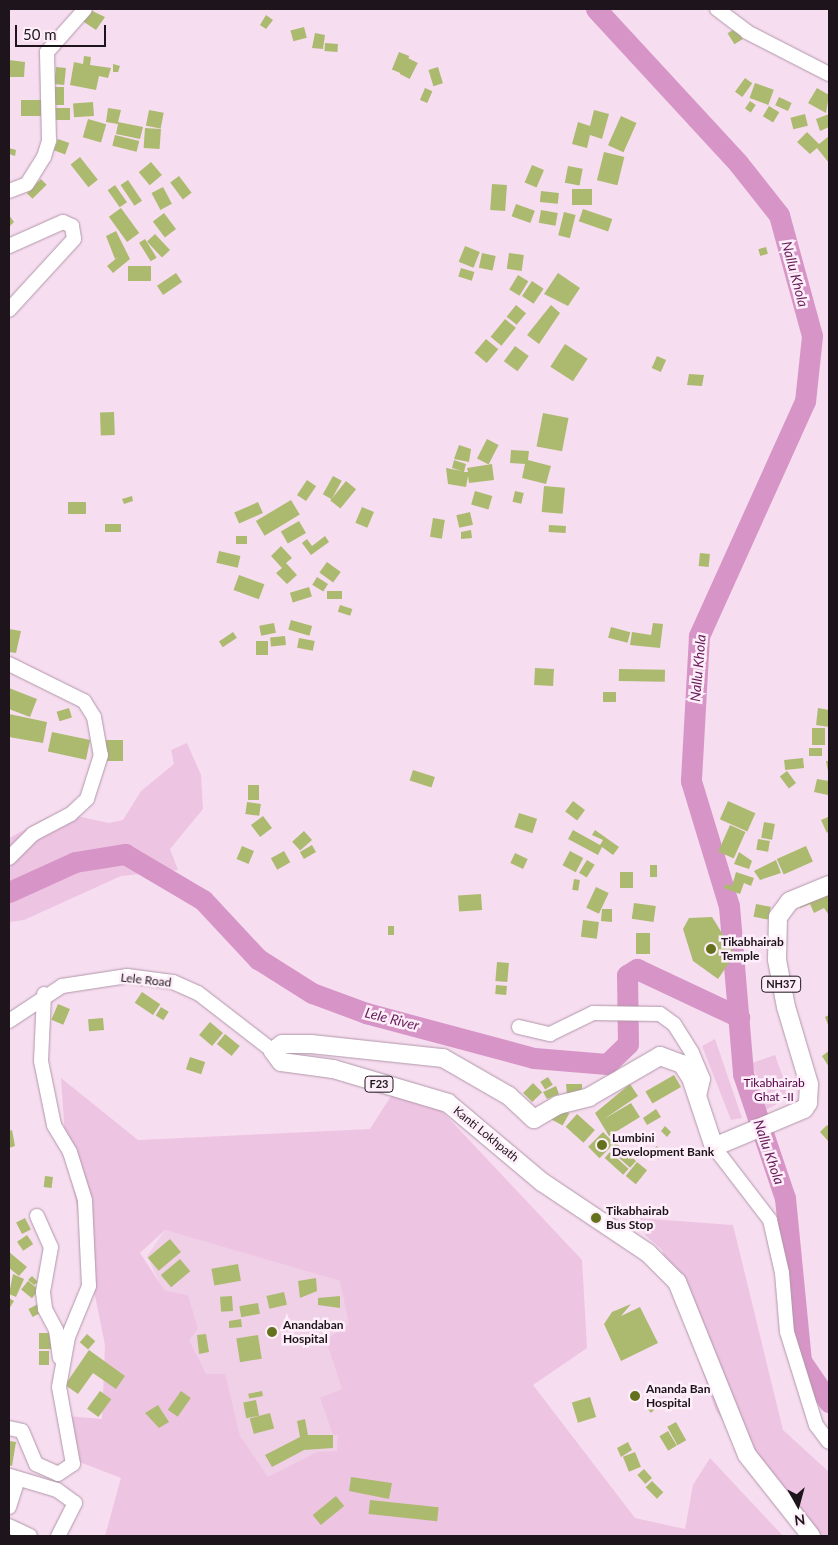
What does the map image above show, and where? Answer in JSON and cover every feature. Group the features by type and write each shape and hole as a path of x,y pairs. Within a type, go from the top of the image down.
{"main road":[{"name":"NH37","path":"714,1147 804,1109 810,1096 809,1084 786,1007 777,960 778,917 790,901 829,885"},
{"path":"273,1051 282,1044 311,1044 443,1058 509,1096 534,1119 558,1105 590,1097 660,1056 682,1064 714,1147"},
{"name":"Kanti Lokhpath","path":"273,1051 281,1062 333,1069 448,1103 542,1182 648,1253 677,1282 747,1455 811,1536"}],"street":[{"path":"9,191 27,184 44,157 49,141 47,52 85,9"},
{"path":"717,9 747,32 829,74"},
{"path":"9,246 63,222 72,226 74,239 9,310"},
{"path":"9,664 84,700 94,717 102,755 87,799 72,814 33,834 9,858"},
{"name":"Lele Road","path":"9,1021 44,994 103,977 173,982 229,1013 273,1051"},
{"path":"9,1428 22,1431 36,1464 58,1474 73,1464 59,1387 68,1337 89,1286 85,1200 70,1152 54,1125 41,1061 44,994"},
{"path":"519,1027 550,1034 593,1012 617,1010 660,1014 674,1024 702,1078 698,1102"},
{"path":"714,1147 770,1220 782,1272 787,1332 816,1425 829,1442"},
{"path":"37,1216 51,1247 43,1292 45,1309 56,1330 62,1371"},
{"path":"9,1507 14,1477 57,1490 75,1503 58,1536"},
{"path":"9,1526 30,1536"}],"shaded area":[{"name":"Anandaban Hospital","path":"165,1230 340,1281 452,1522 279,1536 147,1256"}],"green space":[{"path":"187,743 201,775 203,809 170,849 178,870 121,876 24,920 9,922 9,838 48,817 50,824 72,815 109,823 123,820 141,791 174,764 171,750"},
{"path":"715,1039 742,1118 731,1120 702,1046"},
{"name":"Tikabhairab Ghat -II","path":"775,1055 790,1097 766,1110 752,1063"},
{"path":"61,1078 138,1140 370,1129 393,1093 439,1108 582,1260 587,1348 533,1385 635,1518 685,1529 693,1485 710,1458 783,1536 105,1536 121,1478 77,1461 67,1416 102,1419 105,1345 66,1153","holes":["165,1230 340,1281 349,1324 326,1340 342,1389 320,1398 333,1435 338,1435 337,1451 317,1452 268,1477 240,1436 225,1374 206,1374 189,1340 198,1329 188,1295 165,1291 140,1253"]},
{"path":"637,1218 733,1225 783,1430 829,1472 829,1536 820,1536 783,1502 716,1411 662,1250 645,1235"}],"building":[{"path":"88,9 105,17 96,30 81,20"},
{"path":"266,15 273,20 266,29 260,25"},
{"path":"304,27 307,38 293,41 290,31"},
{"path":"736,28 743,39 734,44 728,33"},
{"path":"315,33 325,35 323,49 312,48"},
{"path":"325,43 338,44 337,52 324,51"},
{"path":"399,52 409,56 402,74 392,70"},
{"path":"84,56 91,57 90,65 111,68 108,78 99,76 96,90 70,85 74,62 83,64"},
{"path":"408,58 418,63 410,79 400,74"},
{"path":"9,60 25,62 24,77 9,77"},
{"path":"113,64 120,66 118,72 113,72"},
{"path":"56,67 66,68 64,85 54,84"},
{"path":"438,67 443,83 433,86 428,70"},
{"path":"745,78 752,83 742,97 735,92"},
{"path":"755,83 774,90 768,105 750,98"},
{"path":"54,87 64,87 64,105 54,105"},
{"path":"425,88 432,91 427,103 420,100"},
{"path":"817,88 829,95 826,113 808,103"},
{"path":"779,97 792,103 788,111 775,105"},
{"path":"21,100 41,100 41,116 21,116"},
{"path":"750,101 756,105 751,112 745,108"},
{"path":"93,102 94,116 74,117 73,103"},
{"path":"769,106 779,112 773,122 763,116"},
{"path":"55,108 70,108 70,120 55,120"},
{"path":"108,108 121,110 118,122 143,127 140,139 116,134 118,124 106,122"},
{"path":"149,110 164,113 161,129 146,126"},
{"path":"594,110 609,114 602,139 590,135 587,148 572,144 578,122 590,126"},
{"path":"805,114 808,126 793,129 790,118"},
{"path":"829,114 829,127 820,131 816,119"},
{"path":"621,116 637,123 624,152 608,145"},
{"path":"88,119 106,124 101,143 83,137"},
{"path":"145,128 161,129 160,149 144,148"},
{"path":"807,132 819,144 829,136 829,163 817,148 810,154 797,142"},
{"path":"115,135 139,141 137,152 112,146"},
{"path":"58,139 69,143 65,154 54,150"},
{"path":"9,148 16,150 15,156 9,154"},
{"path":"604,152 624,157 617,185 597,180"},
{"path":"80,157 98,180 88,187 71,164"},
{"path":"151,162 162,175 150,185 139,172"},
{"path":"532,165 544,170 537,188 525,182"},
{"path":"568,166 583,169 579,186 565,183"},
{"path":"179,176 192,193 183,199 170,183"},
{"path":"41,179 47,185 33,199 27,193"},
{"path":"128,180 142,201 135,206 121,185"},
{"path":"492,184 507,185 505,211 490,210"},
{"path":"115,185 127,202 120,207 108,190"},
{"path":"163,187 172,204 160,210 152,193"},
{"path":"572,189 592,189 592,205 572,205"},
{"path":"541,191 559,193 558,204 540,202"},
{"path":"516,204 535,211 530,223 512,216"},
{"path":"121,208 139,233 127,242 109,217"},
{"path":"583,209 612,219 608,231 579,221"},
{"path":"541,210 558,213 555,226 539,223"},
{"path":"564,212 576,215 570,238 558,235"},
{"path":"164,213 176,229 165,237 153,221"},
{"path":"9,215 14,222 9,227"},
{"path":"116,231 130,259 113,273 107,266 118,257 115,259 106,236"},
{"path":"155,234 170,250 162,258 147,242"},
{"path":"145,239 157,258 151,261 139,243"},
{"path":"465,246 480,252 473,268 459,262"},
{"path":"766,247 768,254 760,256 758,249"},
{"path":"482,253 496,256 493,271 479,268"},
{"path":"509,253 524,255 522,271 507,269"},
{"path":"128,266 151,266 151,281 128,281"},
{"path":"461,268 474,272 472,281 458,277"},
{"path":"176,273 182,282 163,295 157,286"},
{"path":"558,273 580,288 568,306 544,294"},
{"path":"518,275 528,281 520,296 509,290"},
{"path":"532,281 544,289 534,304 522,296"},
{"path":"516,305 526,313 517,325 507,317"},
{"path":"551,305 560,313 539,344 527,335"},
{"path":"505,319 516,328 501,346 491,337"},
{"path":"486,339 498,349 487,363 474,353"},
{"path":"565,344 588,359 573,381 550,367"},
{"path":"515,346 529,356 518,371 504,361"},
{"path":"657,356 666,360 661,372 652,368"},
{"path":"689,374 704,375 702,386 687,385"},
{"path":"100,412 114,412 115,435 101,435"},
{"path":"543,413 569,418 562,451 537,446"},
{"path":"487,439 499,445 489,465 477,459"},
{"path":"459,445 471,449 469,462 454,459"},
{"path":"511,450 529,451 528,460 551,466 546,484 522,478 525,464 510,463"},
{"path":"454,460 466,464 464,472 468,472 467,468 492,464 494,480 469,483 468,476 466,487 448,484 446,468 462,471 452,468"},
{"path":"333,476 342,481 332,499 323,494"},
{"path":"307,480 316,486 306,501 297,495"},
{"path":"346,481 356,489 340,509 330,500"},
{"path":"544,486 565,488 563,514 542,512"},
{"path":"475,491 492,496 488,509 471,504"},
{"path":"515,491 524,493 521,504 513,502"},
{"path":"132,496 133,501 124,504 122,499"},
{"path":"291,500 300,515 265,536 256,521"},
{"path":"68,502 86,502 86,514 68,514"},
{"path":"258,502 263,513 239,524 234,513"},
{"path":"362,507 374,512 367,528 355,523"},
{"path":"470,512 473,525 459,528 456,515"},
{"path":"433,518 445,520 442,539 430,537"},
{"path":"299,521 306,533 288,544 281,532"},
{"path":"105,524 121,524 121,532 105,532"},
{"path":"549,525 566,526 566,533 549,532"},
{"path":"471,530 472,538 461,539 461,532"},
{"path":"236,536 247,536 247,544 236,544"},
{"path":"325,536 329,542 311,555 302,543 307,539 312,546"},
{"path":"281,546 292,558 286,563 297,575 287,584 276,573 282,568 271,556"},
{"path":"219,551 240,556 238,568 216,563"},
{"path":"700,553 710,554 709,567 699,566"},
{"path":"327,562 341,572 333,583 319,573"},
{"path":"239,575 264,584 259,599 234,590"},
{"path":"317,577 328,584 323,592 312,585"},
{"path":"309,587 312,597 293,602 290,593"},
{"path":"327,591 342,591 342,599 327,599"},
{"path":"340,605 352,609 350,616 338,612"},
{"path":"291,620 312,626 309,636 288,630"},
{"path":"274,623 276,633 261,636 259,626"},
{"path":"653,623 663,624 660,648 630,645 632,632 651,635"},
{"path":"611,627 630,632 627,643 608,638"},
{"path":"9,629 21,631 16,653 9,652"},
{"path":"233,632 237,638 223,647 219,642"},
{"path":"285,636 286,645 271,647 270,638"},
{"path":"299,638 315,641 313,651 297,648"},
{"path":"256,641 268,641 268,655 256,655"},
{"path":"535,668 554,669 553,686 534,685"},
{"path":"619,669 665,670 665,682 619,681"},
{"path":"9,688 37,699 30,717 9,709"},
{"path":"603,692 616,692 616,702 603,702"},
{"path":"69,708 72,718 59,721 57,712"},
{"path":"818,708 829,710 829,727 816,725"},
{"path":"9,714 47,722 43,743 9,737"},
{"path":"812,728 825,728 825,745 812,745"},
{"path":"52,732 90,740 86,760 48,752"},
{"path":"106,740 123,740 123,761 106,761"},
{"path":"809,748 822,748 822,756 809,756"},
{"path":"803,758 804,768 785,770 784,760"},
{"path":"826,761 829,761 829,771 828,771"},
{"path":"413,770 435,777 431,788 410,780"},
{"path":"787,771 796,783 789,788 780,776"},
{"path":"817,779 829,781 828,795 814,792"},
{"path":"248,785 259,785 259,800 248,800"},
{"path":"573,801 585,810 577,820 565,811"},
{"path":"728,801 755,813 747,831 720,819"},
{"path":"247,802 261,804 259,816 245,814"},
{"path":"519,813 537,819 532,833 514,827"},
{"path":"263,816 272,828 260,837 251,825"},
{"path":"828,817 829,831 827,833 821,820"},
{"path":"764,822 775,824 772,840 761,838"},
{"path":"730,825 746,832 734,858 718,851"},
{"path":"573,830 600,845 603,840 592,835 595,830 619,847 613,855 602,847 598,855 568,839"},
{"path":"304,831 312,840 300,851 292,842"},
{"path":"758,839 770,841 768,852 756,850"},
{"path":"312,845 316,852 304,859 300,852"},
{"path":"242,846 254,851 248,864 237,859"},
{"path":"806,846 813,862 784,875 777,859"},
{"path":"284,851 290,862 277,870 271,858"},
{"path":"570,851 583,858 576,872 562,865"},
{"path":"739,852 752,861 749,869 734,864"},
{"path":"515,853 528,859 523,869 510,863"},
{"path":"587,860 595,865 587,877 579,873"},
{"path":"776,860 781,873 760,880 754,871"},
{"path":"650,865 657,865 657,877 650,877"},
{"path":"620,872 633,872 633,888 620,888"},
{"path":"736,872 754,878 751,886 744,883 740,894 724,888 725,884 732,886"},
{"path":"574,879 580,880 578,891 572,890"},
{"path":"596,887 609,893 599,914 586,908"},
{"path":"829,887 829,915 824,908 814,913 810,904 800,908 797,901"},
{"path":"481,894 482,910 459,912 458,896"},
{"path":"634,903 656,906 654,922 632,919"},
{"path":"756,904 771,907 768,920 754,917"},
{"path":"602,909 612,909 612,922 601,921"},
{"name":"Tikabhairab Temple","path":"712,917 735,954 718,979 693,961 683,929 689,918"},
{"path":"583,920 599,922 597,939 581,937"},
{"path":"388,926 394,926 394,935 388,935"},
{"path":"636,933 650,933 650,954 636,954"},
{"path":"497,962 509,963 507,982 495,981"},
{"path":"496,985 507,986 506,995 495,994"},
{"path":"142,992 160,1004 153,1015 135,1003"},
{"path":"58,1004 70,1009 63,1025 51,1020"},
{"path":"161,1007 169,1012 163,1020 156,1015"},
{"path":"829,1015 829,1027 825,1017"},
{"path":"103,1018 104,1030 89,1031 88,1019"},
{"path":"210,1022 223,1033 212,1046 199,1035"},
{"path":"225,1034 240,1046 232,1056 217,1044"},
{"path":"829,1051 829,1067 822,1056"},
{"path":"190,1057 205,1062 201,1074 186,1069"},
{"path":"674,1075 681,1087 652,1104 645,1092"},
{"path":"548,1077 553,1085 545,1089 540,1082"},
{"path":"533,1083 542,1092 532,1102 523,1093"},
{"path":"566,1084 582,1084 582,1094 567,1095"},
{"path":"630,1084 638,1096 604,1119 631,1103 640,1117 609,1136 595,1113"},
{"path":"556,1086 559,1094 547,1099 543,1092"},
{"path":"558,1107 569,1113 563,1126 551,1119"},
{"path":"656,1109 661,1117 647,1125 643,1118"},
{"path":"577,1114 595,1130 583,1143 566,1127"},
{"path":"827,1125 829,1128 829,1142 820,1132"},
{"path":"665,1126 671,1132 667,1137 661,1131"},
{"path":"12,1130 15,1146 9,1148 9,1131"},
{"name":"Lumbini Development Bank","path":"603,1132 614,1143 599,1158 588,1147"},
{"path":"616,1143 636,1161 630,1168 610,1150"},
{"path":"657,1146 664,1154 658,1159 651,1150"},
{"path":"610,1152 629,1169 623,1175 605,1158"},
{"path":"637,1162 647,1170 636,1184 626,1176"},
{"path":"45,1176 53,1177 52,1188 44,1187"},
{"path":"25,1218 31,1230 22,1234 16,1223"},
{"path":"27,1235 33,1244 23,1251 17,1242"},
{"path":"170,1239 181,1252 159,1271 148,1258"},
{"path":"9,1252 27,1267 19,1276 9,1268"},
{"path":"180,1259 190,1271 171,1287 161,1275"},
{"path":"238,1264 241,1281 214,1285 211,1269"},
{"path":"13,1274 24,1279 16,1297 9,1294"},
{"path":"32,1276 38,1282 34,1285 28,1280"},
{"path":"316,1278 317,1291 300,1298 298,1281"},
{"path":"28,1281 39,1290 32,1298 21,1290"},
{"path":"284,1292 287,1305 269,1309 266,1296"},
{"path":"232,1296 233,1311 221,1312 220,1297"},
{"path":"340,1296 340,1308 318,1305 318,1298"},
{"path":"9,1298 14,1301 9,1309"},
{"path":"40,1303 44,1311 33,1317 28,1309"},
{"path":"258,1303 260,1314 241,1317 239,1306"},
{"path":"631,1304 621,1316 640,1307 658,1343 621,1361 604,1324 612,1312"},
{"path":"241,1319 242,1327 229,1328 229,1321"},
{"path":"39,1333 51,1333 51,1349 39,1349"},
{"path":"87,1334 95,1341 88,1350 80,1342"},
{"path":"206,1334 209,1352 199,1354 197,1335"},
{"path":"258,1335 262,1359 240,1362 236,1338"},
{"path":"89,1350 125,1376 116,1389 93,1373 78,1394 65,1385"},
{"path":"39,1351 49,1351 49,1365 39,1365"},
{"path":"100,1391 111,1399 98,1417 87,1409"},
{"path":"181,1391 191,1398 178,1417 168,1410"},
{"path":"262,1391 263,1396 249,1399 248,1394"},
{"path":"590,1397 596,1417 578,1423 572,1403"},
{"path":"256,1400 259,1416 246,1418 243,1402"},
{"path":"652,1402 656,1408 651,1413 646,1407"},
{"path":"158,1405 169,1422 159,1428 145,1413"},
{"path":"270,1413 274,1428 254,1434 250,1418"},
{"path":"305,1419 308,1435 333,1435 333,1448 304,1450 272,1467 265,1455 300,1437 297,1421"},
{"path":"676,1422 686,1440 677,1445 667,1427"},
{"path":"668,1431 677,1446 668,1451 659,1436"},
{"path":"9,1441 16,1442 12,1466 9,1465"},
{"path":"628,1442 632,1450 621,1457 617,1448"},
{"path":"635,1452 641,1467 629,1472 623,1457"},
{"path":"644,1469 652,1478 645,1484 637,1475"},
{"path":"351,1477 392,1483 389,1499 349,1491"},
{"path":"652,1481 663,1492 657,1499 646,1487"},
{"path":"336,1496 344,1506 321,1525 313,1515"},
{"path":"370,1500 439,1507 437,1521 369,1514"}],"waterway":[{"name":"Nallu Khola","path":"596,9 738,163 779,215 812,336 805,401 699,636 691,781 729,906 743,1074 785,1198 801,1361 829,1402"},
{"name":"Lele River","path":"9,892 75,862 125,854 203,900 258,959 312,993 366,1013 534,1058 607,1064 628,1044 627,975 637,969 739,1017"}],"place":[{"name":"Tikabhairab Temple","path":"711,949"},
{"name":"Lumbini Development Bank","path":"602,1145"},
{"name":"Tikabhairab Bus Stop","path":"596,1218"},
{"name":"Anandaban Hospital","path":"272,1332"},
{"name":"Ananda Ban Hospital","path":"635,1396"}]}
